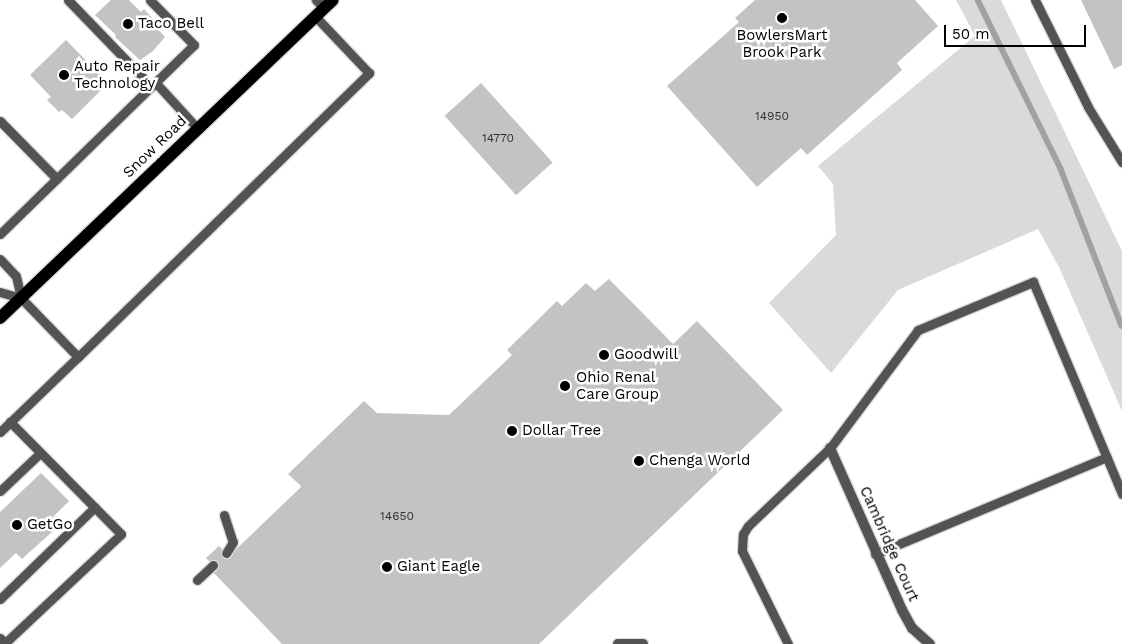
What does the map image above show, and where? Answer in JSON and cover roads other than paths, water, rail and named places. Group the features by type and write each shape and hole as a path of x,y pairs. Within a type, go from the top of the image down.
{"main road":[{"name":"Snow Road","path":"0,318 322,6"}],"street":[{"name":"Cambridge Court","path":"830,448 875,554 912,628 930,644"},
{"path":"618,644 644,644"}],"lane":[{"path":"68,0 198,128"},
{"path":"0,234 194,45 150,0"},
{"path":"1035,0 1088,107 1122,162"},
{"path":"0,432 369,73 322,6"},
{"path":"0,121 57,179"},
{"path":"0,259 16,276 21,298"},
{"path":"788,644 747,562 742,551 741,541 748,526 830,448 918,330 1033,282 1122,494"},
{"path":"0,292 21,298 78,357"},
{"path":"0,638 5,643 121,534 10,422"},
{"path":"0,491 40,452"},
{"path":"875,554 1106,457"},
{"path":"0,599 95,507"},
{"path":"224,515 233,542 226,553"},
{"path":"197,580 213,565"}],"waterway":[{"path":"978,0 1061,169 1122,326"}],"place":[{"name":"BowlersMart Brook Park","path":"782,18"},
{"name":"Taco Bell","path":"128,24"},
{"name":"Auto Repair Technology","path":"64,75"},
{"name":"Goodwill","path":"604,355"},
{"name":"Ohio Renal Care Group","path":"565,386"},
{"name":"Dollar Tree","path":"512,431"},
{"name":"Chenga World","path":"639,461"},
{"name":"GetGo","path":"17,525"},
{"name":"Giant Eagle","path":"387,567"}]}
